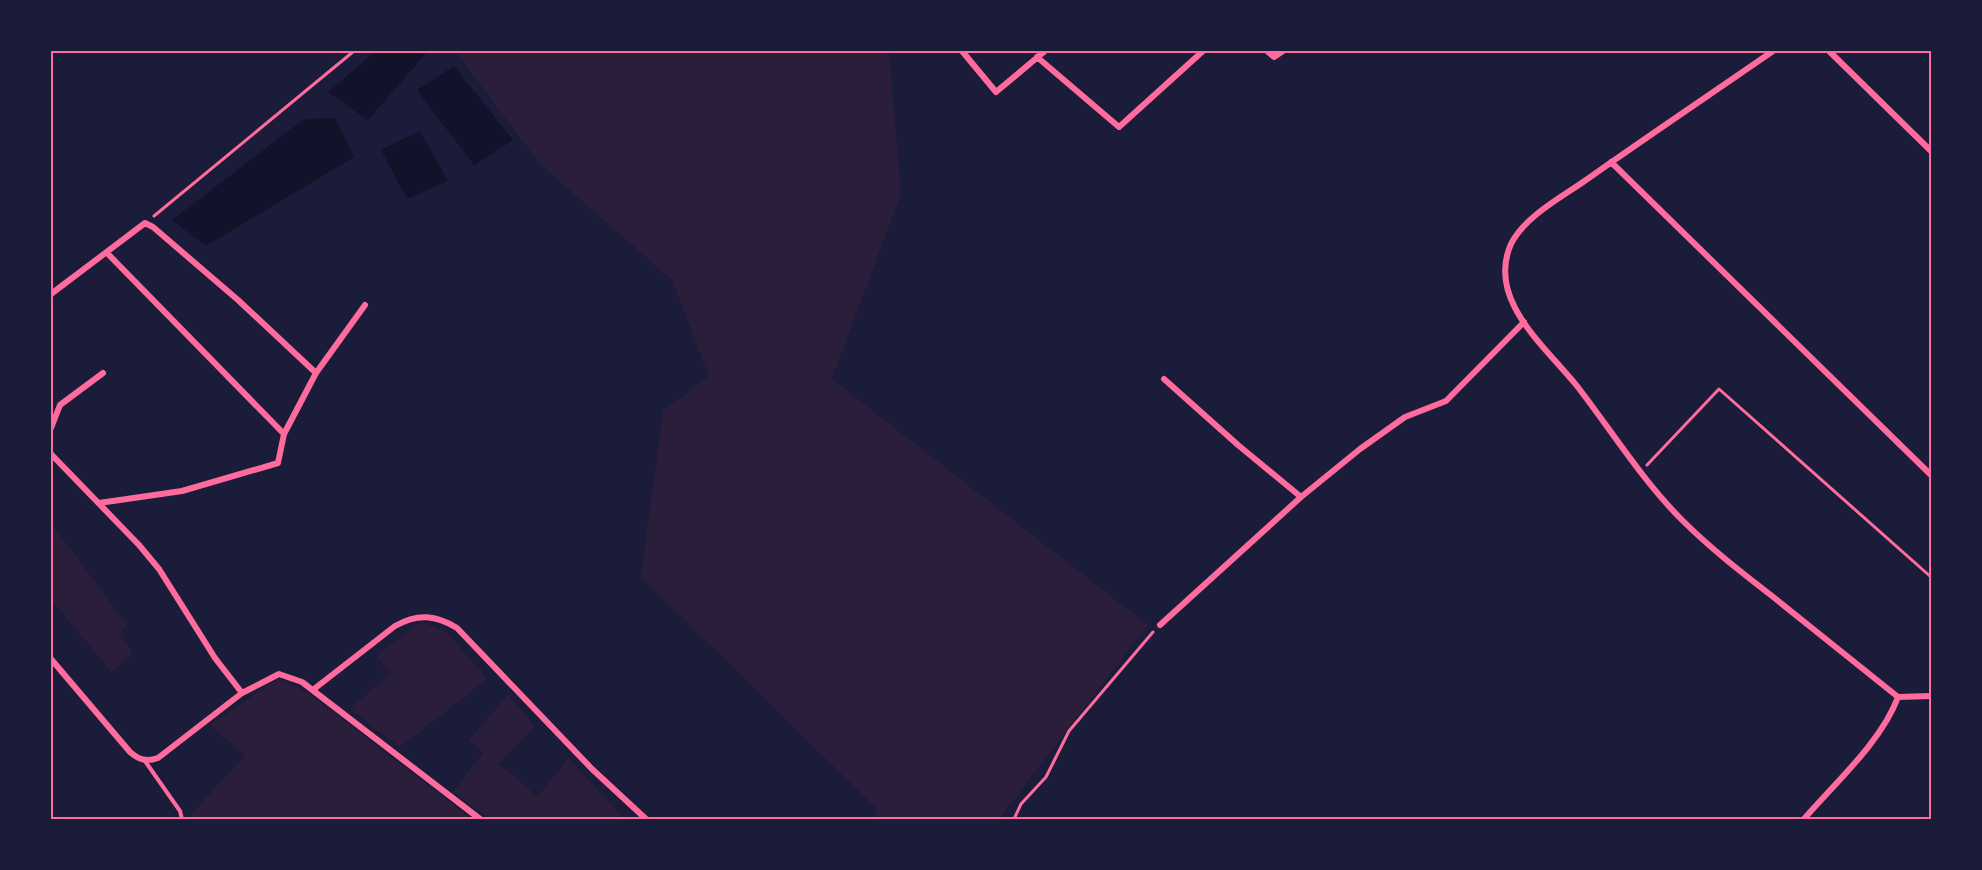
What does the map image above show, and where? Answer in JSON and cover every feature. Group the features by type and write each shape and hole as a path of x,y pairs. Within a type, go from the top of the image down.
{"street":[{"path":"962,51 996,92 1044,51"},
{"path":"1037,57 1119,127 1203,51"},
{"path":"1267,51 1274,57 1282,51"},
{"path":"1773,51 1611,162 1526,224 1511,245 1506,261 1506,288 1510,300 1524,322 1681,519 1710,546 1898,697 1931,696"},
{"path":"1829,51 1931,151"},
{"path":"1611,162 1931,475"},
{"path":"51,294 146,223 201,267 316,373"},
{"path":"107,254 284,434"},
{"path":"99,503 182,491 278,463 284,434 316,373 365,305"},
{"path":"1160,625 1301,497 1360,449 1405,417 1446,401 1524,322"},
{"path":"51,428 60,405 103,373"},
{"path":"1164,379 1301,497"},
{"path":"51,454 139,545 159,569 216,658 242,693"},
{"path":"314,689 405,620 423,616 447,622 457,628 592,769 646,819"},
{"path":"51,659 130,752 144,760 159,758 242,693 279,675 291,677 314,689 480,819"},
{"path":"1804,819 1879,734 1890,717 1898,697"}],"lane":[{"path":"144,760 180,811 182,819"}],"path":[{"path":"146,223 354,51"},
{"path":"1641,471 1719,389 1931,576"},
{"path":"1014,819 1021,804 1046,777 1069,731 1160,625"}],"shaded area":[{"path":"376,51 428,51 368,120 328,92"},
{"path":"455,51 889,51 901,194 832,379 1148,625 999,819 871,819 879,811 641,577 663,411 709,376 672,280 540,164"},
{"path":"454,66 513,140 474,165 417,90"},
{"path":"335,118 354,157 206,246 172,220 304,119"},
{"path":"420,131 448,181 407,199 381,150"},
{"path":"51,523 127,625 119,634 133,654 111,672 51,599"},
{"path":"421,622 447,632 487,679 400,747 350,709 391,673 376,656"},
{"path":"279,678 308,693 472,819 187,819 245,755 210,725"},
{"path":"508,695 535,726 499,764 538,797 568,758 625,819 490,819 453,792 483,753 469,740"}]}
